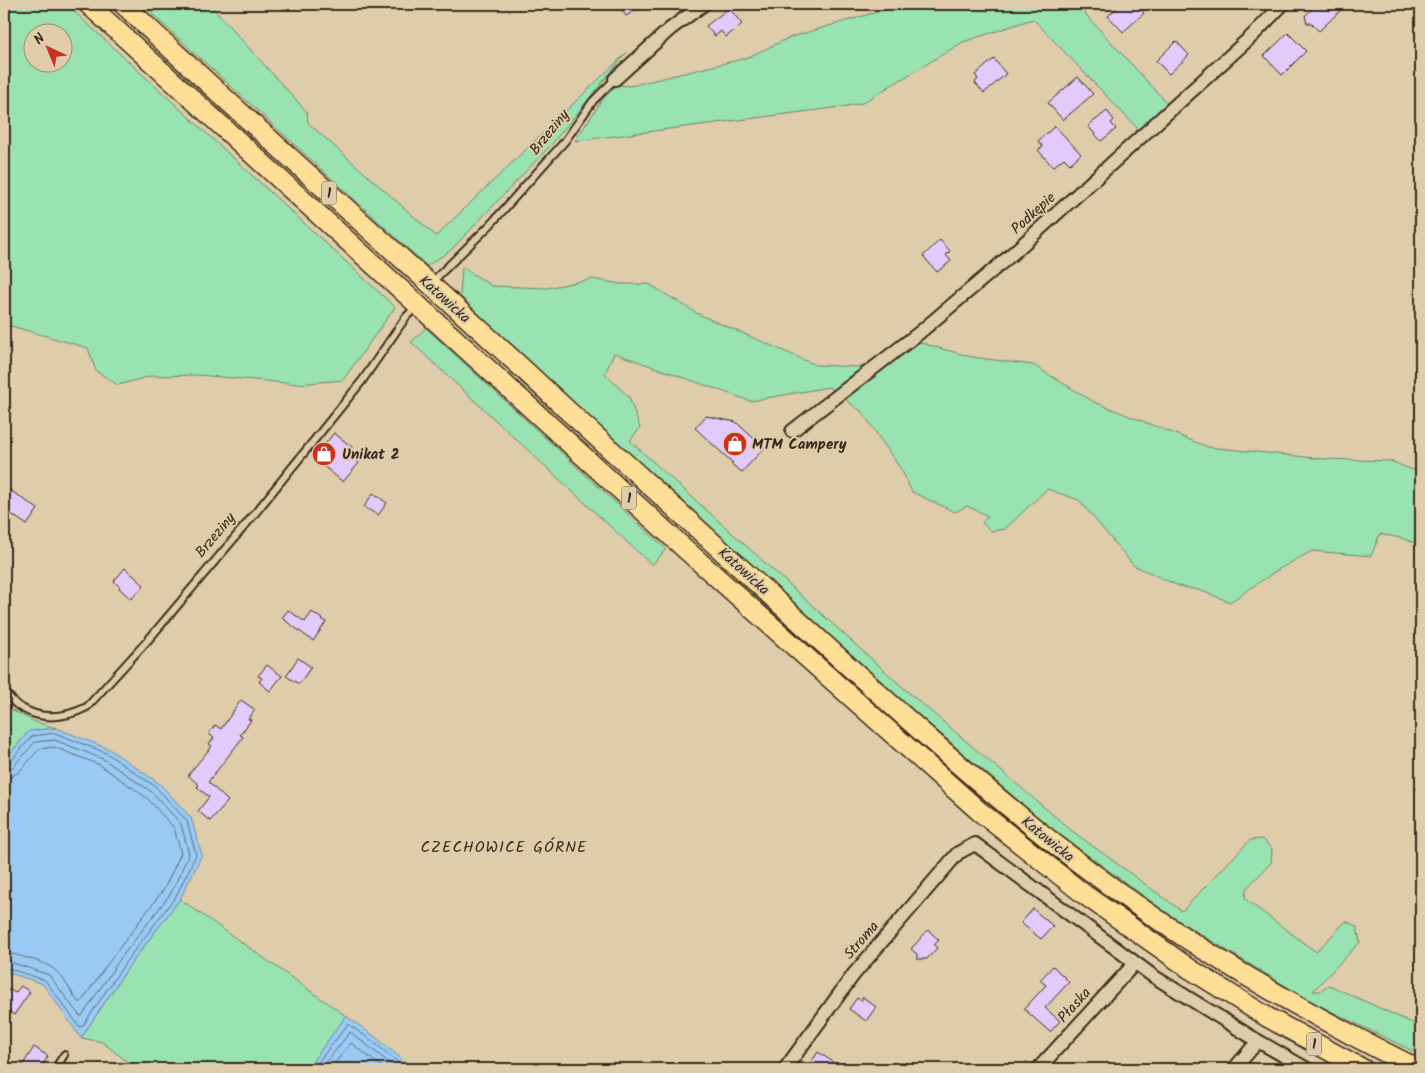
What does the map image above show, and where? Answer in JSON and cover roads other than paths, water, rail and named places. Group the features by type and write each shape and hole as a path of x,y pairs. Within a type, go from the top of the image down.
{"main road":[{"name":"Katowicka","path":"88,4 684,548 841,689 1027,850 1085,895 1190,969 1267,1017 1363,1069"},
{"name":"Katowicka","path":"123,4 897,710 978,781 1063,851 1136,905 1227,965 1330,1024 1418,1069"}],"street":[{"name":"Brzeziny","path":"615,79 670,29 704,4"},
{"name":"Podkępie","path":"792,431 919,333 1011,255 1253,35 1283,4"},
{"name":"Stroma","path":"785,1069 854,974 958,853 975,844 1135,963"},
{"path":"1135,963 1258,1041 1307,1069"},
{"name":"Płaska","path":"1038,1069 1135,963"},
{"path":"1234,1069 1258,1041"}],"lane":[{"name":"Brzeziny","path":"424,280 435,279 490,225 565,141 593,101 615,79"},
{"name":"Brzeziny","path":"4,691 19,707 41,716 58,717 74,713 87,706 149,639 248,522 362,380 406,317 413,310 421,307"},
{"path":"55,1069 64,1055"}],"water":[{"path":"56,728 109,749 160,784 191,818 202,855 180,899 129,966 81,1038 43,984 4,971 4,761 29,731"},
{"path":"346,1016 374,1036 414,1069 307,1069"}],"place":[{"name":"MTM Campery","path":"735,444"},
{"name":"Unikat 2","path":"324,454"}],"district":[{"name":"CZECHOWICE GÓRNE","path":"504,846"}]}
